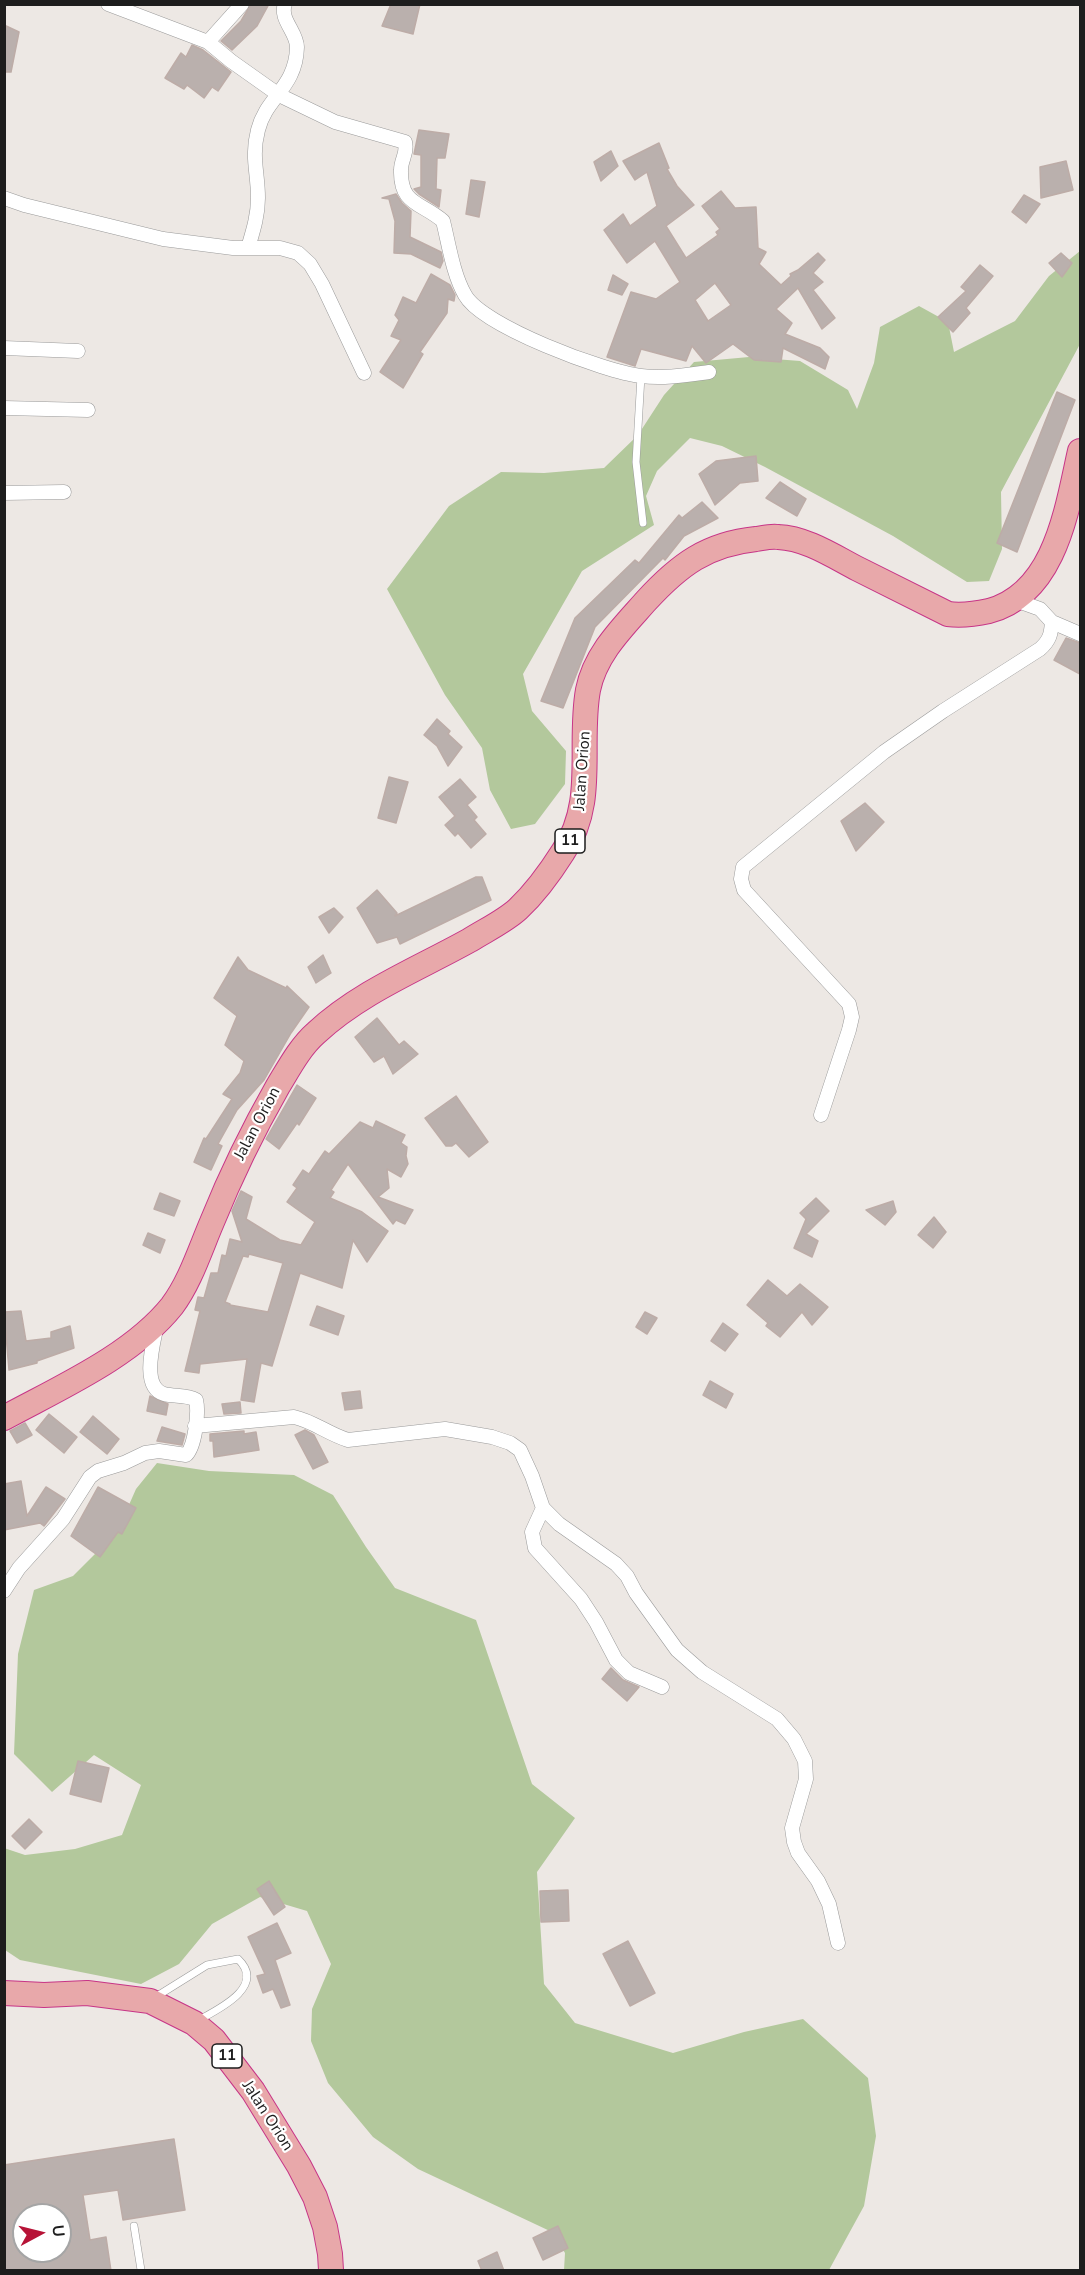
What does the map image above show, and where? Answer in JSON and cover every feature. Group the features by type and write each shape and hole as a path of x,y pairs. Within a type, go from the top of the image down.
{"highway":[{"name":"Jalan Orion","path":"4,1418 114,1356 157,1322 177,1299 188,1279 240,1154 292,1062 313,1035 360,999 443,955 519,908 564,852 575,833 580,817 585,783 587,697 591,680 613,638 667,579 693,558 710,550 744,540 776,537 814,547 948,614 975,614 996,609 1023,594 1040,575 1052,551 1064,515 1080,451"},
{"name":"Jalan Orion","path":"4,1993 87,1993 150,2001 194,2024 214,2040 253,2091 299,2166 315,2197 325,2227 331,2271"}],"street":[{"path":"108,4 208,42 279,95 335,122 405,142 407,150 400,168 404,193 409,200 443,221 465,297 498,322 554,350 602,367 640,376 671,377 709,372"},
{"path":"208,42 242,4"},
{"path":"248,248 257,220 258,197 254,152 259,127 266,109 289,80 297,48 295,36 284,14 285,4"},
{"path":"4,198 163,239 233,248 280,248 298,253 310,264 322,284 364,373"},
{"path":"4,348 78,351"},
{"path":"4,408 88,410"},
{"path":"4,493 64,492"},
{"path":"1015,600 1040,609 1052,621 1080,634"},
{"path":"821,1116 849,1030 852,1017 849,1004 744,890 741,879 743,867 884,752 942,711 1040,649 1048,642 1052,621"},
{"path":"4,1592 19,1568 63,1518 90,1477 145,1453 159,1451 186,1455 191,1450 196,1400 191,1397 162,1394 156,1388 150,1374 157,1322"},
{"path":"195,1426 294,1417 304,1419 333,1436 348,1440 445,1429 492,1437 510,1443 520,1450 543,1508 559,1524 616,1564 627,1576 636,1593 678,1650 702,1672 777,1719 794,1739 805,1761 806,1779 792,1828 794,1842 798,1853 819,1881 829,1904 838,1943"},
{"path":"543,1508 532,1532 536,1548 581,1599 616,1660 629,1673 662,1687"}],"lane":[{"path":"640,376 636,462 643,523"},
{"path":"150,2001 207,1965 238,1959 244,1965 247,1974 244,1989 233,2000 194,2024"},
{"path":"134,2226 141,2271"}],"green space":[{"path":"1080,251 1080,344 1001,492 1002,549 989,581 967,582 893,536 765,467 722,446 690,438 657,471 646,496 654,525 582,571 523,674 532,711 566,751 565,784 535,824 511,829 490,790 482,748 445,695 387,589 449,506 501,472 544,473 604,468 638,435 664,395 694,362 749,357 800,361 848,390 857,409 874,363 880,327 919,306 948,322 954,352 1015,321 1049,276"},
{"path":"157,1463 209,1471 294,1475 333,1495 395,1588 476,1620 532,1784 575,1818 537,1872 544,1984 575,2023 673,2053 744,2032 803,2019 868,2078 876,2136 864,2206 829,2270 564,2270 565,2253 552,2232 418,2169 373,2137 328,2083 311,2041 312,2009 331,1964 307,1911 260,1897 212,1924 179,1964 141,1984 20,1960 5,1950 4,1848 25,1855 75,1849 122,1835 141,1785 94,1755 52,1792 14,1754 18,1654 34,1590 73,1576 117,1532 136,1489"}],"building":[{"path":"251,4 269,4 257,26 232,50 221,41 241,21"},
{"path":"391,4 420,4 413,34 382,26"},
{"path":"4,25 19,32 11,72 4,72"},
{"path":"192,45 203,50 231,72 218,91 212,87 204,98 187,85 184,89 165,78 181,53 186,57"},
{"path":"419,130 449,134 445,158 437,158 436,189 441,190 439,207 414,189 421,187 421,155 414,154"},
{"path":"659,143 669,168 667,169 677,186 694,205 666,226 686,258 718,235 716,232 720,229 702,206 721,191 735,208 756,207 758,248 766,252 759,264 781,285 791,276 790,274 818,253 825,260 813,273 823,282 813,290 835,318 822,329 798,288 776,309 792,323 785,334 820,348 829,357 825,369 783,348 781,362 754,360 733,344 706,363 692,346 686,361 641,349 635,366 607,357 631,292 656,299 680,282 655,241 627,263 604,230 623,214 630,226 657,206 647,172 635,180 623,161","holes":["715,283 731,305 708,321 695,300"]},
{"path":"611,151 618,166 601,181 594,162"},
{"path":"1066,161 1073,190 1041,198 1040,167"},
{"path":"471,180 485,182 479,217 466,214"},
{"path":"396,194 411,211 410,237 441,252 443,261 440,268 411,254 394,253 395,221 389,199 382,198"},
{"path":"1024,195 1040,204 1026,223 1012,212"},
{"path":"1061,253 1072,263 1062,277 1049,263"},
{"path":"980,265 993,276 966,308 970,313 953,332 938,317 966,291 961,287"},
{"path":"431,274 450,285 455,295 454,301 448,299 447,313 420,352 423,354 403,388 380,372 401,340 391,336 399,320 395,315 403,297 416,303"},
{"path":"613,275 628,284 622,295 608,290"},
{"path":"1057,392 1075,400 1017,552 997,543"},
{"path":"756,456 758,481 740,483 715,505 699,474 716,461"},
{"path":"780,482 806,499 797,516 766,498"},
{"path":"702,502 718,518 684,536 665,560 663,558 595,627 563,708 541,701 575,618 635,560 639,563 679,515 682,518"},
{"path":"1066,638 1080,643 1080,674 1054,660"},
{"path":"437,719 462,747 448,766 437,746 424,735"},
{"path":"389,777 408,782 396,823 378,818"},
{"path":"460,779 476,797 467,805 477,817 474,820 486,834 471,848 458,833 455,836 445,825 455,816 439,797"},
{"path":"865,803 884,822 856,851 841,821"},
{"path":"476,877 482,877 491,900 400,944 397,937 377,943 357,908 377,890 397,913 395,916"},
{"path":"334,908 343,917 329,933 319,917"},
{"path":"323,955 331,973 316,983 308,967"},
{"path":"238,957 248,970 286,988 287,986 309,1007 264,1080 237,1110 218,1144 222,1146 211,1170 194,1162 204,1138 206,1139 232,1099 223,1094 240,1073 244,1061 225,1045 237,1016 214,998"},
{"path":"377,1018 399,1045 404,1041 418,1054 393,1074 384,1056 374,1062 355,1037"},
{"path":"297,1085 316,1098 299,1125 297,1123 279,1149 266,1139"},
{"path":"456,1096 488,1142 469,1157 456,1143 446,1146 425,1118"},
{"path":"376,1121 405,1135 401,1143 407,1147 408,1164 401,1177 387,1169 389,1188 378,1197 413,1210 405,1224 396,1220 393,1224 348,1164 331,1190 334,1192 330,1198 362,1212 388,1231 367,1262 353,1240 342,1288 300,1273 272,1366 261,1363 254,1402 241,1400 247,1359 200,1364 199,1373 185,1371 200,1311 195,1310 198,1297 204,1298 211,1273 218,1273 222,1255 226,1256 230,1239 242,1242 232,1211 241,1191 252,1197 246,1219 280,1240 301,1245 315,1222 287,1202 297,1188 293,1185 303,1170 309,1174 325,1151 329,1154 360,1122 373,1128","holes":["249,1254 283,1263 268,1312 225,1302 243,1256 248,1257"]},
{"path":"160,1193 180,1201 174,1216 154,1209"},
{"path":"816,1198 829,1211 806,1234 818,1241 812,1257 794,1248 806,1219 800,1213"},
{"path":"893,1201 896,1212 885,1225 866,1210"},
{"path":"934,1217 946,1232 933,1248 918,1235"},
{"path":"148,1233 165,1240 160,1253 143,1245"},
{"path":"768,1280 787,1296 800,1284 828,1307 812,1325 802,1312 780,1337 766,1326 768,1323 747,1305"},
{"path":"317,1306 344,1316 338,1335 310,1325"},
{"path":"21,1311 26,1341 51,1338 51,1332 70,1326 74,1348 37,1361 37,1363 9,1370 4,1312"},
{"path":"645,1312 657,1318 647,1334 636,1327"},
{"path":"723,1323 738,1334 725,1351 711,1341"},
{"path":"710,1381 733,1394 726,1408 703,1395"},
{"path":"360,1391 362,1408 345,1410 342,1393"},
{"path":"150,1396 168,1404 166,1415 147,1411"},
{"path":"240,1402 241,1413 224,1414 222,1404"},
{"path":"49,1414 77,1437 64,1453 36,1430"},
{"path":"93,1416 119,1439 107,1454 80,1432"},
{"path":"25,1423 32,1435 17,1443 10,1431"},
{"path":"162,1427 185,1434 182,1445 157,1441"},
{"path":"305,1430 314,1435 328,1462 313,1469 295,1435"},
{"path":"244,1431 244,1434 256,1432 259,1450 214,1457 210,1434"},
{"path":"21,1481 27,1516 46,1487 65,1499 44,1526 40,1523 4,1530 4,1484"},
{"path":"98,1487 136,1508 122,1534 118,1532 100,1557 71,1536"},
{"path":"611,1668 623,1680 639,1687 627,1701 602,1679"},
{"path":"78,1761 109,1768 101,1802 70,1794"},
{"path":"29,1819 42,1832 25,1849 12,1836"},
{"path":"269,1881 285,1907 274,1915 257,1889"},
{"path":"568,1890 569,1921 541,1922 540,1891"},
{"path":"277,1923 291,1953 275,1960 290,2005 281,2008 273,1989 263,1993 257,1976 265,1974 248,1937"},
{"path":"628,1941 655,1993 630,2006 603,1954"},
{"path":"174,2139 185,2210 123,2220 118,2190 83,2195 90,2240 106,2237 111,2271 4,2271 4,2165"},
{"path":"558,2226 568,2248 543,2260 533,2238"},
{"path":"497,2252 504,2271 482,2271 478,2261"}]}
